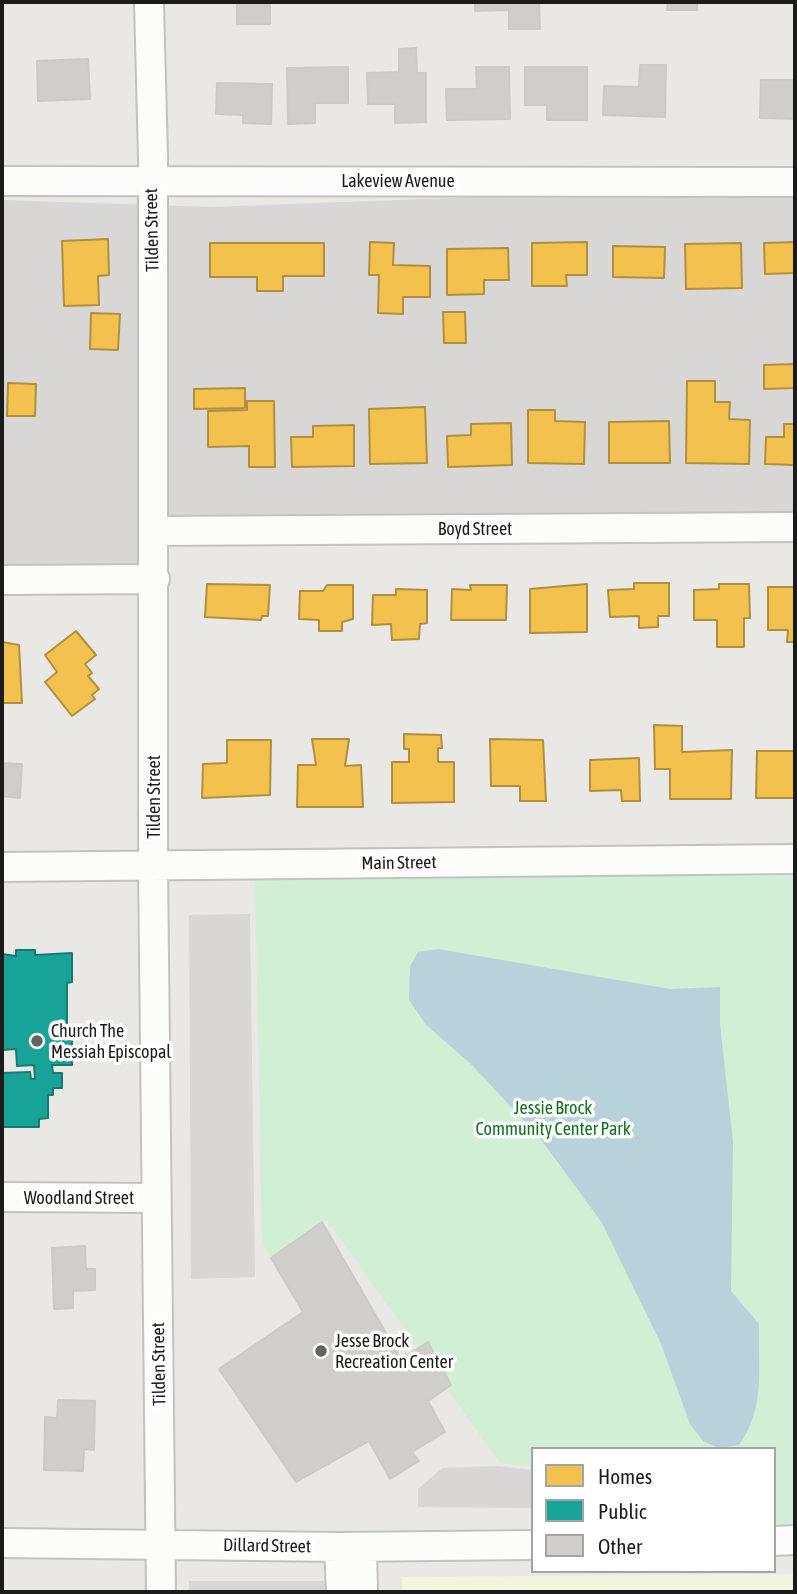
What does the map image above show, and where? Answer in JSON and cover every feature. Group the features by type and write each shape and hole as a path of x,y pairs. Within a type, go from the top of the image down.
{"street":[{"name":"Tilden Street","path":"149,2 155,531 153,866 161,1592"},
{"name":"Lakeview Avenue","path":"2,181 795,182"},
{"name":"Boyd Street","path":"155,531 795,527"},
{"path":"2,580 155,579"},
{"name":"Main Street","path":"2,867 795,859"},
{"name":"Woodland Street","path":"2,1197 156,1198"},
{"path":"776,1541 795,1540"},
{"name":"Dillard Street","path":"2,1544 351,1547 531,1545"},
{"path":"341,1592 351,1547"},
{"path":"351,1547 363,1592"}],"shaded area":[{"path":"795,185 795,528 155,531 155,579 2,580 2,200 212,207"},
{"path":"250,914 255,1277 191,1279 189,915"},
{"path":"498,1466 531,1470 531,1508 418,1507 418,1489 442,1468"},
{"path":"795,1574 795,1592 402,1592 402,1577"},
{"path":"189,1581 328,1581 328,1592 189,1592"}],"green space":[{"name":"Jessie Brock Community Center Park","path":"255,876 795,876 795,1527 776,1527 776,1447 531,1447 531,1467 500,1463 327,1220 271,1258 262,1242"}],"water":[{"path":"438,949 670,989 720,987 720,1024 733,1142 731,1291 759,1324 757,1402 748,1431 739,1445 717,1447 704,1442 690,1424 661,1344 602,1223 540,1138 472,1065 426,1025 409,1000 410,966 418,952"}],"building: Homes":[{"path":"108,239 109,275 98,276 99,305 64,306 62,241"},
{"path":"370,242 394,243 393,265 430,266 430,297 403,297 403,314 378,313 379,275 369,275"},
{"path":"587,242 587,275 566,275 567,286 532,286 532,243"},
{"path":"795,242 795,273 765,274 764,243"},
{"path":"210,243 324,243 324,276 283,276 283,291 257,291 257,277 210,277"},
{"path":"741,243 742,288 686,289 685,244"},
{"path":"613,246 665,247 664,278 613,277"},
{"path":"508,248 509,280 484,280 484,294 447,295 447,249"},
{"path":"443,312 465,312 466,343 444,343"},
{"path":"91,313 120,314 118,350 90,349"},
{"path":"795,364 795,388 764,389 764,365"},
{"path":"687,381 715,381 715,402 730,402 729,419 750,420 749,464 686,463"},
{"path":"8,383 36,384 35,416 7,416"},
{"path":"245,388 245,408 194,409 194,389"},
{"path":"247,401 274,401 275,467 249,467 249,446 208,447 208,411 247,410"},
{"path":"425,407 427,463 370,464 369,409"},
{"path":"528,410 555,410 555,421 585,422 584,464 528,463"},
{"path":"669,421 670,463 609,463 609,422"},
{"path":"511,423 512,465 448,467 447,436 471,435 471,424"},
{"path":"784,424 795,424 795,465 765,464 766,437 784,437"},
{"path":"354,425 354,466 292,467 291,437 313,437 313,426"},
{"path":"634,583 669,583 669,616 658,616 658,627 639,628 639,616 610,617 608,590 634,589"},
{"path":"207,584 270,585 268,616 262,616 261,620 205,617"},
{"path":"587,584 587,632 530,633 530,589"},
{"path":"719,584 749,584 750,618 744,618 744,647 717,647 717,620 694,620 694,590 719,589"},
{"path":"327,585 353,585 353,619 342,622 342,631 319,631 319,620 299,619 300,591 323,591"},
{"path":"470,585 507,585 506,620 451,620 452,589 471,590"},
{"path":"768,587 795,587 795,642 787,642 788,630 768,630"},
{"path":"396,589 427,590 427,623 420,624 419,639 392,640 391,624 372,625 373,595 396,595"},
{"path":"76,631 96,655 85,664 92,673 88,676 99,689 92,695 95,699 72,716 45,682 57,672 45,655"},
{"path":"2,642 19,645 22,703 2,703"},
{"path":"654,725 682,726 682,752 732,750 731,799 670,799 670,769 655,769"},
{"path":"404,734 441,735 442,748 438,748 438,762 454,762 454,802 392,803 392,762 409,762 409,749 404,749"},
{"path":"312,739 349,739 345,766 361,765 363,807 297,807 298,765 316,765"},
{"path":"490,739 543,740 546,801 520,801 520,786 491,786"},
{"path":"227,740 271,740 270,795 202,798 203,764 227,763"},
{"path":"757,751 795,751 795,798 756,798"},
{"path":"639,758 640,801 622,801 621,790 590,791 590,760"}],"building: Public":[{"name":"Church The Messiah Episcopal","path":"16,950 35,950 35,955 72,953 72,982 67,983 67,1033 72,1033 72,1065 52,1065 53,1073 62,1073 62,1088 53,1088 53,1095 48,1095 48,1118 39,1119 39,1127 2,1127 2,1073 30,1072 31,1079 35,1079 34,1065 17,1066 16,1049 2,1050 2,954 16,956"}],"building: Other":[{"path":"237,2 270,2 270,24 237,24"},
{"path":"475,2 539,2 540,29 509,29 509,10 475,11"},
{"path":"668,2 697,2 697,10 667,10"},
{"path":"416,48 417,73 426,73 426,122 395,123 395,104 368,104 367,73 399,72 399,49"},
{"path":"88,59 90,99 38,101 37,61"},
{"path":"640,65 666,65 665,117 603,115 604,86 639,87"},
{"path":"348,67 348,103 315,103 315,123 288,124 287,68"},
{"path":"476,67 509,67 510,119 447,120 446,89 477,89"},
{"path":"525,67 587,67 587,120 547,120 547,105 525,105"},
{"path":"761,80 795,80 795,119 760,118"},
{"path":"217,83 272,84 271,124 243,123 243,115 216,114"},
{"path":"2,763 22,764 20,798 2,796"},
{"name":"Jesse Brock Recreation Center","path":"322,1222 401,1359 428,1342 451,1385 428,1401 445,1432 412,1452 419,1461 390,1479 369,1441 296,1482 219,1369 303,1312 271,1258"},
{"path":"85,1246 86,1269 95,1269 95,1290 73,1291 73,1308 54,1309 52,1248"},
{"path":"58,1400 95,1401 94,1450 84,1449 83,1471 44,1470 45,1417 57,1418"}],"place":[{"name":"Church The Messiah Episcopal","path":"37,1041"},
{"name":"Jesse Brock Recreation Center","path":"321,1351"}]}
